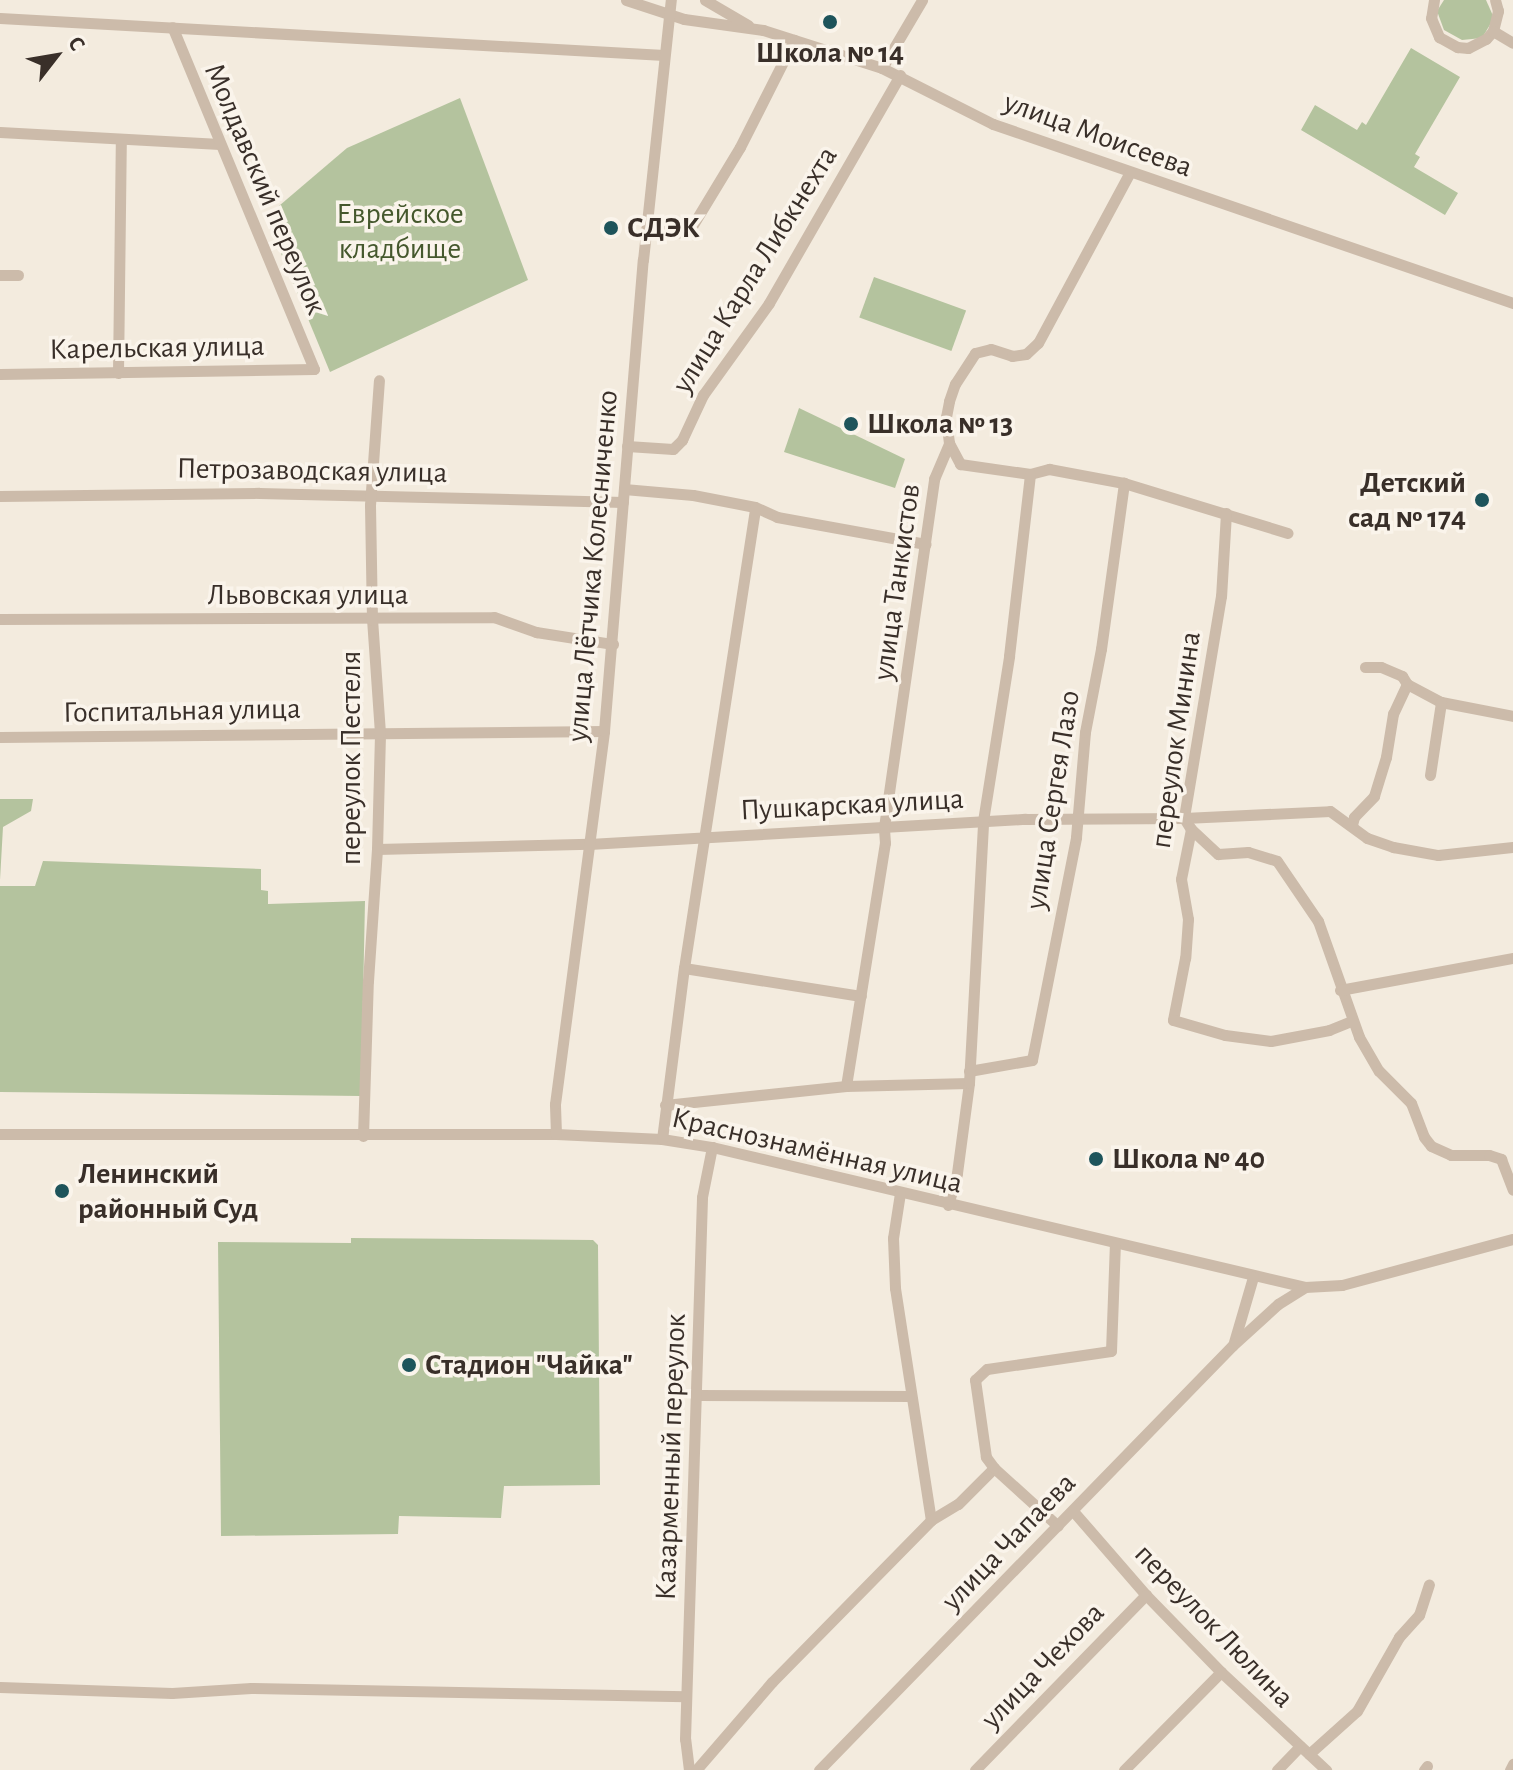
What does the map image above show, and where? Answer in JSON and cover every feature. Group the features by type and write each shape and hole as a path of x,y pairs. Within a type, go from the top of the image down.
{"street":[{"name":"улица Моисеева","path":"626,0 669,15 763,30 882,68 993,124 1513,303"},
{"name":"улица Лётчика Колесниченко","path":"556,1134 555,1104 613,644 646,230 671,0"},
{"path":"705,0 719,11 763,30"},
{"path":"882,68 922,0"},
{"path":"1434,0 1434,28 1447,43 1468,48 1478,45 1493,31 1498,11 1495,0"},
{"path":"0,18 664,55"},
{"name":"Молдавский переулок","path":"172,27 314,369"},
{"path":"1493,31 1513,43"},
{"path":"646,230 688,233 740,147 794,40"},
{"name":"улица Карла Либкнехта","path":"627,446 673,449 682,440 703,395 769,303 900,75"},
{"path":"0,132 220,144"},
{"path":"118,373 121,139"},
{"name":"улица Танкистов","path":"846,1086 885,843 884,827 934,479 949,443 946,417 955,384 975,353 982,350 1012,356 1026,354 1038,343 1130,172"},
{"path":"0,275 18,275"},
{"name":"Карельская улица","path":"0,374 314,369"},
{"name":"переулок Пестеля","path":"363,1136 380,733 372,620 372,496 379,380"},
{"path":"949,443 960,464 1030,474 1049,469 1124,483 1288,533"},
{"path":"948,1205 957,1173 969,1077 983,821 1009,656 1030,474"},
{"name":"улица Сергея Лазо","path":"969,1077 1032,1060 1068,886 1085,732 1101,649 1124,483"},
{"path":"624,489 693,495 755,507 777,517 926,544"},
{"name":"Петрозаводская улица","path":"0,496 259,493 623,502"},
{"path":"662,1139 684,968 755,507"},
{"name":"переулок Минина","path":"1226,513 1221,596 1181,879 1188,919 1185,958 1173,1020 1225,1035 1271,1041 1329,1030 1351,1021"},
{"name":"Львовская улица","path":"0,619 372,620 494,617 536,632 613,644"},
{"path":"1365,667 1381,667 1402,676 1407,684 1441,702 1513,716"},
{"path":"1407,684 1393,714 1386,757 1374,796 1354,817 1352,825 1367,838 1438,855 1513,847"},
{"path":"1430,775 1441,702"},
{"name":"Госпитальная улица","path":"0,737 604,731"},
{"name":"Пушкарская улица","path":"377,849 589,844 1076,818 1187,824 1330,811 1352,825"},
{"path":"1187,824 1218,854 1248,852 1277,861 1318,921 1351,1021 1379,1071 1411,1103 1424,1137 1431,1146 1451,1155 1489,1155 1501,1159 1513,1190"},
{"path":"1340,990 1513,958"},
{"path":"684,968 861,996"},
{"path":"665,1105 969,1077"},
{"name":"Краснознамённая улица","path":"0,1134 556,1134 662,1139 712,1147 1305,1287 1342,1285 1513,1239"},
{"name":"Казарменный переулок","path":"689,1770 685,1739 702,1197 712,1147"},
{"path":"900,1193 893,1238 895,1276 909,1396 931,1520"},
{"path":"1058,1526 994,1468 986,1457 975,1380 987,1369 1111,1351 1115,1244"},
{"name":"улица Чапаева","path":"1232,1346 1253,1277"},
{"name":"улица Чапаева","path":"819,1770 1232,1346 1278,1304 1305,1287"},
{"path":"698,1395 909,1396"},
{"path":"696,1770 772,1682 931,1520 958,1504 994,1468"},
{"name":"переулок Люлина","path":"1073,1511 1146,1595 1221,1672 1326,1770"},
{"path":"1277,1770 1357,1711 1399,1637 1419,1615 1429,1585"},
{"name":"улица Чехова","path":"975,1770 1146,1595"},
{"path":"1124,1770 1221,1672"},
{"path":"0,1687 172,1693 239,1688 686,1696"},
{"path":"1510,1770 1513,1764"}],"green space":[{"path":"1444,0 1486,0 1494,18 1482,38 1462,40 1444,30 1437,11"},
{"path":"1411,48 1460,77 1415,154 1420,157 1414,167 1458,193 1445,215 1301,130 1315,105 1357,130 1362,122 1366,125"},
{"name":"Еврейское кладбище","path":"460,98 528,280 330,372 266,217 347,148"},
{"path":"874,277 966,311 951,351 859,317"},
{"path":"799,408 905,459 895,488 784,452"},
{"path":"0,799 33,799 31,811 3,827 0,880"},
{"path":"43,861 261,869 261,890 268,891 268,904 365,901 361,1096 0,1092 0,886 35,886"},
{"name":"Стадион \"Чайка\"","path":"351,1238 593,1240 598,1245 600,1485 504,1486 501,1518 399,1516 398,1534 221,1536 218,1242 351,1243"}],"place":[{"name":"Школа № 14","path":"830,22"},
{"name":"СДЭК","path":"611,228"},
{"name":"Школа № 13","path":"851,424"},
{"name":"Детский сад № 174","path":"1482,500"},
{"name":"Школа № 40","path":"1096,1159"},
{"name":"Ленинский районный Суд","path":"62,1191"},
{"name":"Стадион \"Чайка\"","path":"409,1365"}]}
